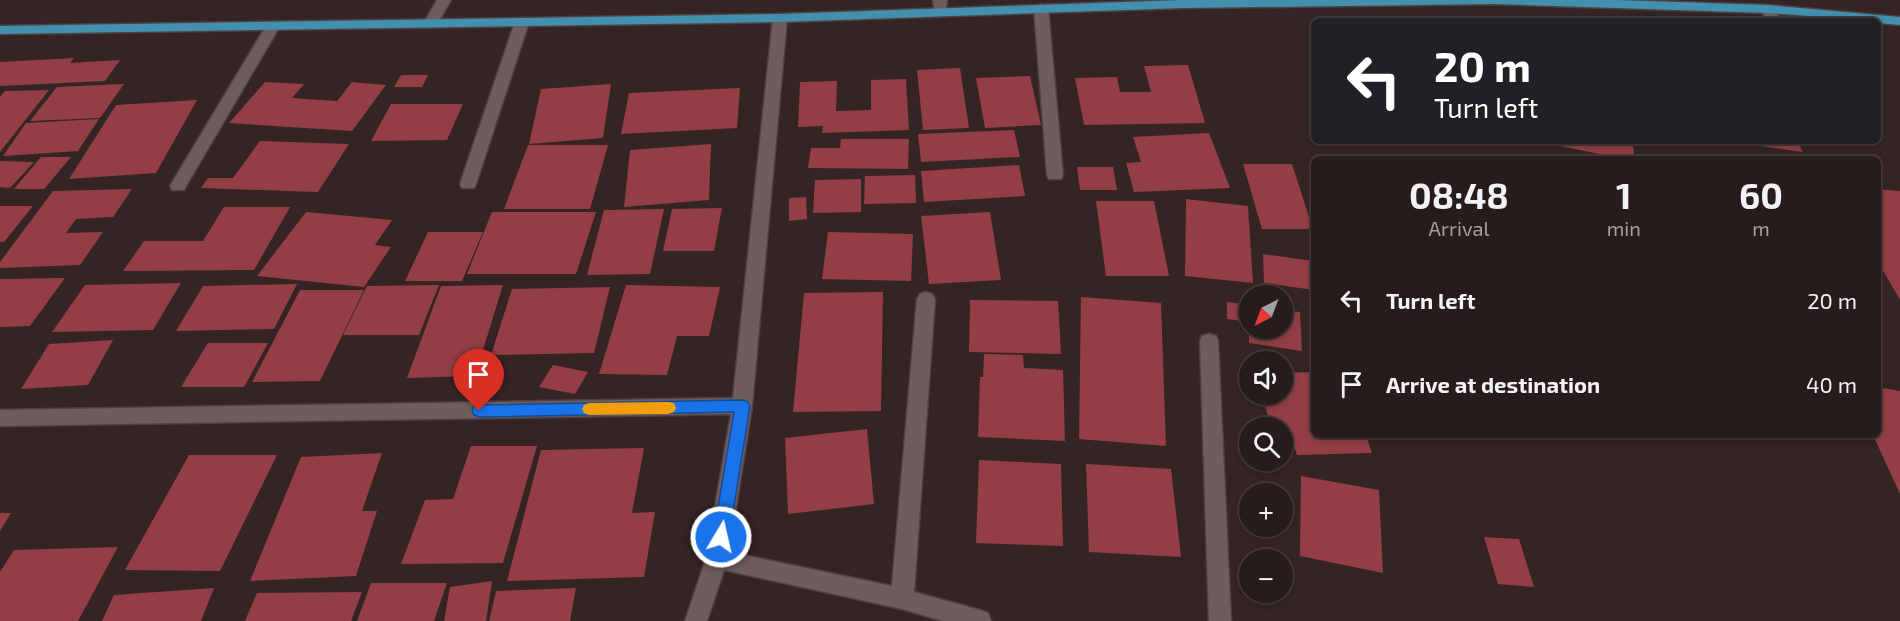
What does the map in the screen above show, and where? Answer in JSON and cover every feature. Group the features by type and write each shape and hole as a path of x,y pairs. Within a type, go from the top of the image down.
{"main road":[{"path":"0,30 780,18 940,6 1041,8 1494,0 1628,2 1771,15 1836,18"},
{"path":"1881,20 1900,21"}],"street":[{"path":"431,23 444,0"},
{"path":"1041,8 1055,175"},
{"path":"696,621 717,559 742,406 780,18"},
{"path":"468,184 522,22"},
{"path":"178,186 273,26"},
{"path":"902,599 926,299"},
{"path":"1209,341 1220,621"},
{"path":"0,418 742,406"},
{"path":"717,559 902,599 980,621"}],"building":[{"path":"74,58 70,63 120,60 105,81 0,86 0,62"},
{"path":"1188,65 1205,123 1084,125 1075,78 1117,77 1120,92 1151,92 1144,66"},
{"path":"960,68 969,128 923,130 917,70"},
{"path":"401,75 428,75 422,87 394,87"},
{"path":"1030,76 1041,125 985,128 976,78"},
{"path":"906,79 909,130 822,133 823,126 798,127 800,82 837,81 836,111 871,110 871,80"},
{"path":"265,82 304,84 292,98 337,101 352,82 386,85 352,131 229,123"},
{"path":"124,84 100,118 30,121 57,87"},
{"path":"611,84 603,138 529,144 541,89"},
{"path":"740,88 737,128 621,134 629,93"},
{"path":"49,90 0,152 0,97 5,91"},
{"path":"197,100 156,173 69,179 116,105"},
{"path":"391,104 463,104 447,140 371,141"},
{"path":"99,119 78,151 3,156 26,123"},
{"path":"1014,130 1020,157 921,162 918,134"},
{"path":"1209,133 1230,188 1134,192 1126,163 1141,162 1133,137"},
{"path":"841,139 909,139 908,169 808,168 811,148 840,148"},
{"path":"260,141 349,144 318,192 201,188 208,178 233,178"},
{"path":"711,144 709,200 624,207 630,150"},
{"path":"1550,144 1632,144 1634,156 1609,156"},
{"path":"1745,144 1799,144 1803,152"},
{"path":"528,145 608,145 590,209 504,209"},
{"path":"41,157 71,157 44,189 14,189"},
{"path":"0,161 34,162 10,188 0,187"},
{"path":"1243,164 1292,164 1311,229 1262,229"},
{"path":"1019,165 1025,196 924,202 921,171"},
{"path":"1077,167 1113,167 1117,190 1080,190"},
{"path":"915,175 916,203 864,204 865,176"},
{"path":"861,179 861,212 813,213 815,180"},
{"path":"132,189 113,217 76,219 66,233 103,232 80,265 0,268 0,262 53,191"},
{"path":"1881,189 1900,191 1900,300 1881,267"},
{"path":"806,197 807,219 789,221 789,198"},
{"path":"1186,199 1248,206 1253,283 1185,276"},
{"path":"1096,201 1154,201 1169,276 1106,276"},
{"path":"0,206 33,206 4,242 0,242"},
{"path":"224,207 290,207 254,270 123,271 144,241 203,241"},
{"path":"722,208 714,251 663,251 672,209"},
{"path":"664,209 650,274 587,275 604,210"},
{"path":"306,212 392,220 375,245 391,247 364,287 257,276"},
{"path":"492,212 596,212 576,274 467,274"},
{"path":"990,212 1001,280 929,284 921,216"},
{"path":"428,232 483,232 462,281 405,281"},
{"path":"828,232 913,234 911,281 822,279"},
{"path":"1263,254 1311,261 1311,290 1293,287 1293,285 1264,283"},
{"path":"65,278 30,326 0,327 0,279"},
{"path":"181,283 153,330 52,332 85,285"},
{"path":"297,284 274,329 176,331 203,286"},
{"path":"439,285 419,335 343,335 367,286"},
{"path":"503,285 475,376 407,378 441,286"},
{"path":"626,285 720,287 709,336 677,336 667,375 599,374"},
{"path":"610,287 594,353 491,355 512,289"},
{"path":"300,290 364,290 320,381 252,382"},
{"path":"883,292 881,411 793,412 804,293"},
{"path":"1081,297 1161,303 1166,446 1079,439"},
{"path":"970,300 1058,301 1061,354 969,352"},
{"path":"1227,302 1239,304 1239,321 1227,319"},
{"path":"1293,311 1300,312 1302,351 1249,343 1249,339 1293,339"},
{"path":"113,340 88,385 21,389 49,344"},
{"path":"208,343 268,343 244,387 181,387"},
{"path":"984,354 1023,355 1024,368 1063,370 1065,441 978,437 980,377 983,377"},
{"path":"553,365 588,372 575,394 539,387"},
{"path":"1311,372 1311,438 1367,438 1372,453 1297,455 1293,443 1293,417 1268,417 1265,405 1293,405 1293,373"},
{"path":"1881,388 1900,391 1900,494 1874,438 1881,438"},
{"path":"867,429 874,504 788,514 785,438"},
{"path":"471,446 537,446 503,563 401,564 425,500 453,499"},
{"path":"644,448 632,513 655,512 644,577 507,581 541,450"},
{"path":"382,453 362,511 377,511 356,576 250,581 301,457"},
{"path":"189,455 277,455 220,571 125,570"},
{"path":"979,460 1061,464 1063,546 976,543"},
{"path":"1086,464 1171,469 1181,557 1089,552"},
{"path":"1301,476 1379,490 1383,573 1300,556"},
{"path":"0,513 11,513 0,531"},
{"path":"1484,537 1519,539 1534,587 1498,584"},
{"path":"118,547 78,621 0,621 0,572 14,550"},
{"path":"492,581 486,621 444,621 450,587"},
{"path":"371,583 447,583 434,621 357,621"},
{"path":"214,588 201,621 102,621 114,595"},
{"path":"576,588 570,621 489,621 496,591"},
{"path":"362,592 351,621 245,621 257,593"}],"slow traffic":[{"path":"589,409 668,408"}],"route":[{"path":"479,411 742,406 721,537"}]}
